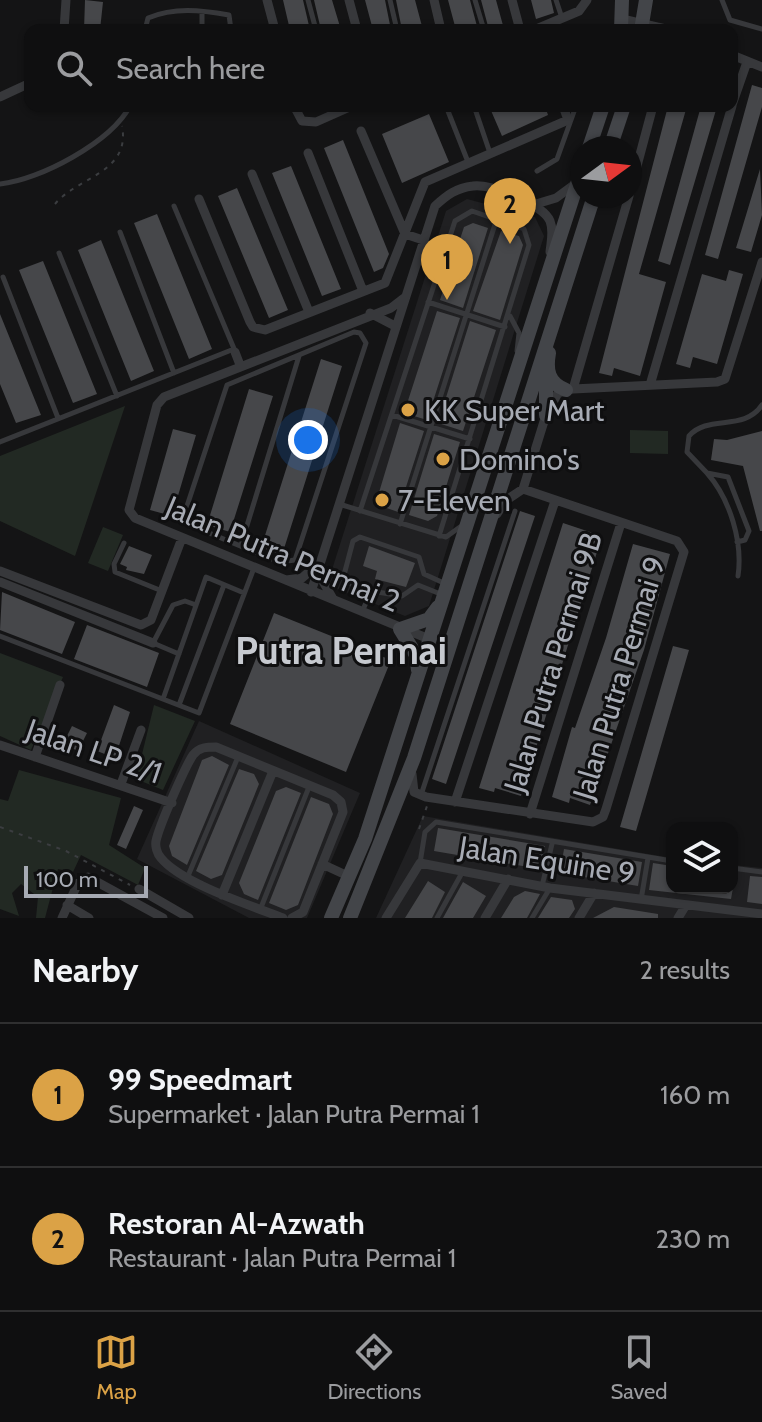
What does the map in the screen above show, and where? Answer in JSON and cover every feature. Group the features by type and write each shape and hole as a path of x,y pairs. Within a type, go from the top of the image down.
{"street":[{"path":"64,24 66,0"},
{"path":"267,0 273,24"},
{"path":"349,0 355,24"},
{"path":"434,0 440,24"},
{"path":"512,0 518,24"},
{"path":"549,24 579,11 587,0"},
{"path":"622,0 622,24"},
{"path":"642,24 646,0"},
{"path":"738,58 762,67"},
{"path":"738,88 747,62"},
{"path":"0,97 24,86"},
{"path":"297,112 302,121 316,122 332,112"},
{"path":"199,199 253,327 265,330 389,280 425,182 568,120 565,112"},
{"path":"593,136 601,112"},
{"path":"614,136 622,112"},
{"path":"642,148 651,112"},
{"path":"650,385 730,112"},
{"path":"361,131 405,234 423,240"},
{"path":"308,153 363,291"},
{"path":"252,174 309,312"},
{"path":"311,592 435,206 452,191 476,185 536,204 550,219 553,231 545,283"},
{"path":"536,204 556,198 570,185"},
{"path":"331,918 365,839 570,206"},
{"path":"350,918 396,808 415,753 590,208"},
{"path":"484,534 505,501 523,489 552,400 570,389 626,208"},
{"path":"546,368 557,386 570,389 725,379 762,264"},
{"name":"Jalan Putra Permai 2","path":"404,298 391,308 370,313 170,393 157,405 129,510 135,518 429,639"},
{"path":"370,313 395,326"},
{"path":"546,415 546,368 554,317"},
{"path":"235,350 240,365"},
{"name":"Jalan Putra Permai 9","path":"425,796 530,814 599,820 611,794 684,552 677,541 523,489"},
{"path":"455,802 555,501"},
{"name":"Jalan Putra Permai 9B","path":"530,814 621,523"},
{"path":"0,571 132,625 149,622 182,538"},
{"path":"283,580 311,572 322,558"},
{"path":"322,558 321,578 335,601"},
{"path":"429,639 445,629 461,584 475,559"},
{"path":"0,582 153,643"},
{"path":"419,674 416,655 400,629 415,627 429,619 444,594"},
{"path":"425,796 414,792 411,782 420,712 437,653 429,639"},
{"path":"35,757 60,685"},
{"path":"121,784 141,730"},
{"name":"Jalan LP 2/1","path":"0,745 172,803"},
{"path":"283,918 222,895 160,858 156,840 193,755 208,747 333,795 341,802 343,812 303,912 292,918"},
{"path":"222,895 273,771"},
{"path":"396,808 425,796"},
{"path":"386,918 420,863"},
{"name":"Jalan Equine 9","path":"420,863 546,887 686,905 727,914 762,914"},
{"path":"322,864 348,876"},
{"path":"62,918 78,883 82,878 93,878 163,918"},
{"path":"485,918 508,879"},
{"path":"139,889 189,918"},
{"path":"579,918 594,893"},
{"path":"67,905 89,918"},
{"path":"678,918 686,905"}],"lane":[{"path":"308,0 314,24"},
{"path":"390,0 396,24"},
{"path":"475,0 482,24"},
{"path":"556,0 562,19"},
{"path":"722,0 730,20 762,29"},
{"path":"146,24 148,18 168,10 229,15 230,24"},
{"path":"202,13 202,24"},
{"path":"0,184 49,172 119,122 126,112"},
{"path":"448,112 468,163"},
{"path":"476,112 490,153"},
{"path":"537,171 557,159 573,112"},
{"path":"0,442 235,350 174,206"},
{"path":"360,511 441,259 459,216 472,211 497,218 524,229 529,239 509,315 439,536"},
{"path":"400,524 497,218"},
{"path":"120,232 174,373"},
{"path":"59,253 117,396"},
{"path":"416,261 434,254 441,259"},
{"path":"3,277 58,418"},
{"path":"428,302 505,327"},
{"path":"509,315 519,333 517,364"},
{"path":"354,332 360,333 366,343 297,557 286,563 195,528 186,515 225,389 259,372 354,332"},
{"path":"241,545 299,355"},
{"path":"255,359 259,372"},
{"path":"738,576 737,542 725,501 707,473 687,452 689,436 706,426 745,420 762,405"},
{"path":"392,415 470,439"},
{"path":"707,473 728,477 733,484 749,531 745,540 737,542"},
{"path":"339,504 439,536 450,537 466,521"},
{"path":"425,796 515,511"},
{"path":"360,537 419,557 424,574 444,594 418,585 402,596 371,591 344,578 353,541 360,537"},
{"path":"124,543 114,564 115,572 162,591"},
{"path":"0,636 199,713 254,568"},
{"path":"163,699 206,577 244,593"},
{"path":"179,705 224,585"},
{"path":"361,613 371,591"},
{"path":"179,654 153,643 173,605 185,601 196,605"},
{"path":"188,876 238,756"},
{"path":"260,910 310,786"},
{"path":"420,863 425,832 436,822 552,844 666,860"},
{"path":"532,918 546,887 552,844"},
{"path":"641,900 648,858"},
{"path":"738,869 762,872"},
{"path":"437,918 463,871"}],"path":[{"path":"55,204 66,192 100,175 115,160 123,139 119,122"},
{"path":"425,796 418,828 425,832"},
{"path":"0,827 66,851 139,889"}],"shaded area":[{"path":"467,199 535,217 544,236 429,606 405,616 333,587 329,579 446,211"},
{"path":"125,406 75,556 0,521 0,456"},
{"path":"630,430 668,431 668,454 630,453"},
{"path":"103,527 123,535 108,571 88,563"},
{"path":"0,653 63,677 31,750 0,736"},
{"path":"154,705 195,721 163,790 136,779"},
{"path":"199,721 360,793 307,918 249,918 137,859"},
{"path":"19,770 121,798 109,845 145,868 138,885 81,855 73,872 58,869 45,918 36,918 38,897 21,884 12,893 19,916 0,909 0,799 8,801"},
{"path":"423,816 666,857 666,894 738,894 738,866 762,868 762,918 376,918"}],"building":[{"path":"85,0 103,2 101,24 84,24"},
{"path":"283,0 303,0 309,24 289,24"},
{"path":"314,0 332,0 339,24 320,24"},
{"path":"365,0 385,0 390,24 371,24"},
{"path":"396,0 415,0 421,24 401,24"},
{"path":"448,0 470,0 476,24 454,24"},
{"path":"481,0 496,0 503,24 487,24"},
{"path":"531,0 551,0 554,13 536,19"},
{"path":"752,85 762,88 762,107 718,259 705,255"},
{"path":"492,112 547,112 548,115 502,136"},
{"path":"666,112 685,112 639,274 666,282 640,376 614,368 612,376 599,373"},
{"path":"699,112 715,112 670,265 658,261"},
{"path":"429,114 449,162 402,183 382,134"},
{"path":"343,140 389,254 383,268 374,272 324,148"},
{"path":"291,166 341,289 322,296 272,173"},
{"path":"760,169 762,215 751,252 736,248"},
{"path":"237,188 288,310 269,318 218,196"},
{"path":"157,214 212,349 189,359 134,223"},
{"path":"473,223 488,228 463,308 440,300 464,227"},
{"path":"501,231 519,236 523,245 500,320 473,311"},
{"path":"101,240 154,371 131,381 78,250"},
{"path":"43,261 97,394 73,403 19,270"},
{"path":"729,270 743,274 717,364 693,357 690,368 676,364 702,274 726,281"},
{"path":"437,311 460,318 427,420 404,413"},
{"path":"0,314 41,415 16,423 0,384"},
{"path":"470,321 496,330 463,431 438,423"},
{"path":"321,359 342,366 282,555 261,548"},
{"path":"249,389 273,396 230,532 207,525"},
{"path":"400,423 424,431 398,512 381,506 377,499"},
{"path":"173,429 196,435 172,516 150,510"},
{"path":"762,431 760,531 743,466 711,460 714,439 727,440"},
{"path":"434,434 460,442 437,516 428,521 409,515"},
{"path":"520,511 535,516 446,784 432,779"},
{"path":"563,523 602,536 521,796 495,788 494,792 479,788"},
{"path":"633,544 670,554 644,650 590,805 570,798 569,803 552,797 572,727 575,728 606,638"},
{"path":"129,546 152,555 144,574 126,570 127,567 120,564"},
{"path":"369,546 415,563 406,587 375,579 377,571 363,566"},
{"path":"2,592 75,622 62,654 0,630"},
{"path":"274,613 391,660 346,772 230,724"},
{"path":"87,625 159,653 147,687 74,659"},
{"path":"673,646 689,650 636,831 620,827"},
{"path":"114,705 130,712 115,758 97,751"},
{"path":"72,726 87,733 78,751 63,744"},
{"path":"212,756 229,765 187,865 172,856 169,846 202,760"},
{"path":"239,769 254,774 259,784 222,875 211,879 196,871"},
{"path":"286,787 301,793 258,900 244,894 239,883 276,791"},
{"path":"311,797 329,804 333,814 298,905 286,910 269,903"},
{"path":"134,806 143,810 126,849 117,845"},
{"path":"438,828 545,846 540,869 434,851"},
{"path":"564,849 642,862 638,886 560,873"},
{"path":"653,863 666,865 666,892 649,890"},
{"path":"750,876 762,877 762,904 747,902"},
{"path":"428,881 445,892 432,918 405,918"},
{"path":"463,882 486,896 473,918 443,918"},
{"path":"525,891 540,894 527,918 501,918 514,897"},
{"path":"685,894 732,894 731,899"},
{"path":"551,897 572,900 575,909 569,918 538,918"},
{"path":"614,907 658,914 658,918 593,918"}],"place":[{"name":"Restoran Al-Azwath","path":"510,244"},
{"name":"99 Speedmart","path":"447,300"},
{"name":"KK Super Mart","path":"408,410"},
{"name":"Domino's","path":"443,459"},
{"name":"7-Eleven","path":"382,500"}],"district":[{"name":"Putra Permai","path":"341,650"}]}
